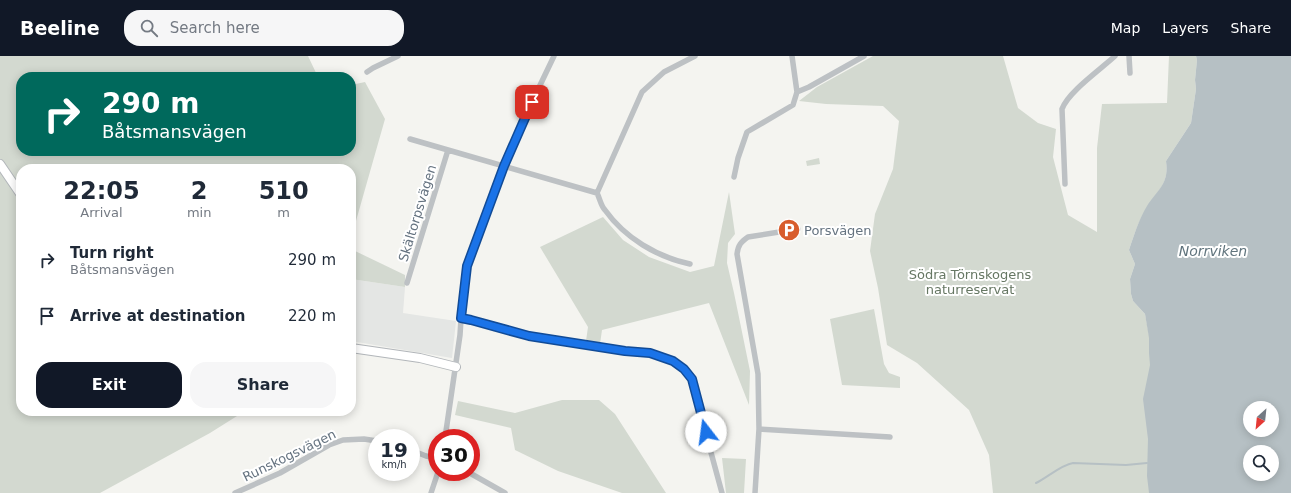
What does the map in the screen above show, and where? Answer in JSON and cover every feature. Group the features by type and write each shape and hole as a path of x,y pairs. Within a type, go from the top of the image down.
{"street":[{"path":"367,72 398,56"},
{"path":"446,429 456,367 467,266 504,166 554,56"},
{"path":"690,264 673,260 651,250 622,231 604,209 597,193 642,92 664,72 695,56"},
{"path":"734,177 738,158 747,132 793,105 797,92 792,56"},
{"path":"797,92 809,87 864,56"},
{"path":"1065,184 1062,109 1064,102 1116,56"},
{"path":"1129,56 1130,73"},
{"name":"Skältorpsvägen","path":"410,139 597,193"},
{"name":"Skältorpsvägen","path":"407,284 448,150"},
{"path":"0,164 16,188"},
{"path":"755,493 759,429 758,374 737,254 738,247 741,241 748,237 798,229"},
{"path":"461,318 529,336 625,351 650,353 673,361 684,369 692,379 722,493"},
{"path":"356,349 420,358 456,367"},
{"path":"759,429 890,437"},
{"name":"Runskogsvägen","path":"235,493 280,473 329,445 343,440 368,440"},
{"path":"480,479 506,493"},
{"path":"431,493 435,481"}],"shaded area":[{"path":"356,280 405,287 403,313 456,321 452,358 356,342"}],"green space":[{"path":"0,56 308,56 316,72 16,72 16,156 356,156 356,84 365,82 385,119 356,221 356,164 16,164 16,416 237,416 210,433 100,493 0,493"},
{"name":"Södra Törnskogens naturreservat","path":"873,56 1003,56 1018,108 1038,123 1056,129 1053,157 1068,215 1097,232 1097,148 1102,104 1167,103 1169,56 1196,56 1196,89 1191,123 1166,161 1167,169 1165,181 1142,216 1129,250 1135,264 1130,279 1131,294 1133,301 1145,314 1179,493 993,493 989,455 969,410 917,363 887,345 878,288 870,251 875,214 893,169 899,121 883,106 826,104 799,101 817,87"},
{"path":"819,158 820,164 807,166 806,161"},
{"path":"729,192 735,234 728,243 727,263 750,371 749,405 709,303 602,330 600,344 586,341 588,327 540,247 603,217 623,240 649,257 690,272 714,266"},
{"path":"356,251 405,275 405,287 356,280"},
{"path":"874,309 884,364 889,373 900,377 900,388 842,385 830,319"},
{"path":"562,400 599,400 615,414 666,493 622,493 558,471 515,450 511,428 455,415 458,401 515,413"},
{"path":"722,458 746,459 744,493 726,493"}],"water":[{"name":"Norrviken","path":"1196,56 1291,56 1291,493 1149,493 1147,476 1148,439 1143,399 1150,365 1149,338 1145,314 1133,301 1131,294 1130,279 1135,264 1129,250 1144,211 1164,181 1167,169 1166,161 1191,123 1196,89"}],"waterway":[{"path":"1036,483 1068,464 1073,463 1126,465 1147,463"}],"place":[{"name":"Porsvägen","path":"789,230"}],"route":[{"path":"532,102 504,166 467,266 461,318 529,336 581,345 650,353 673,361 684,369 692,379 706,432"}]}
